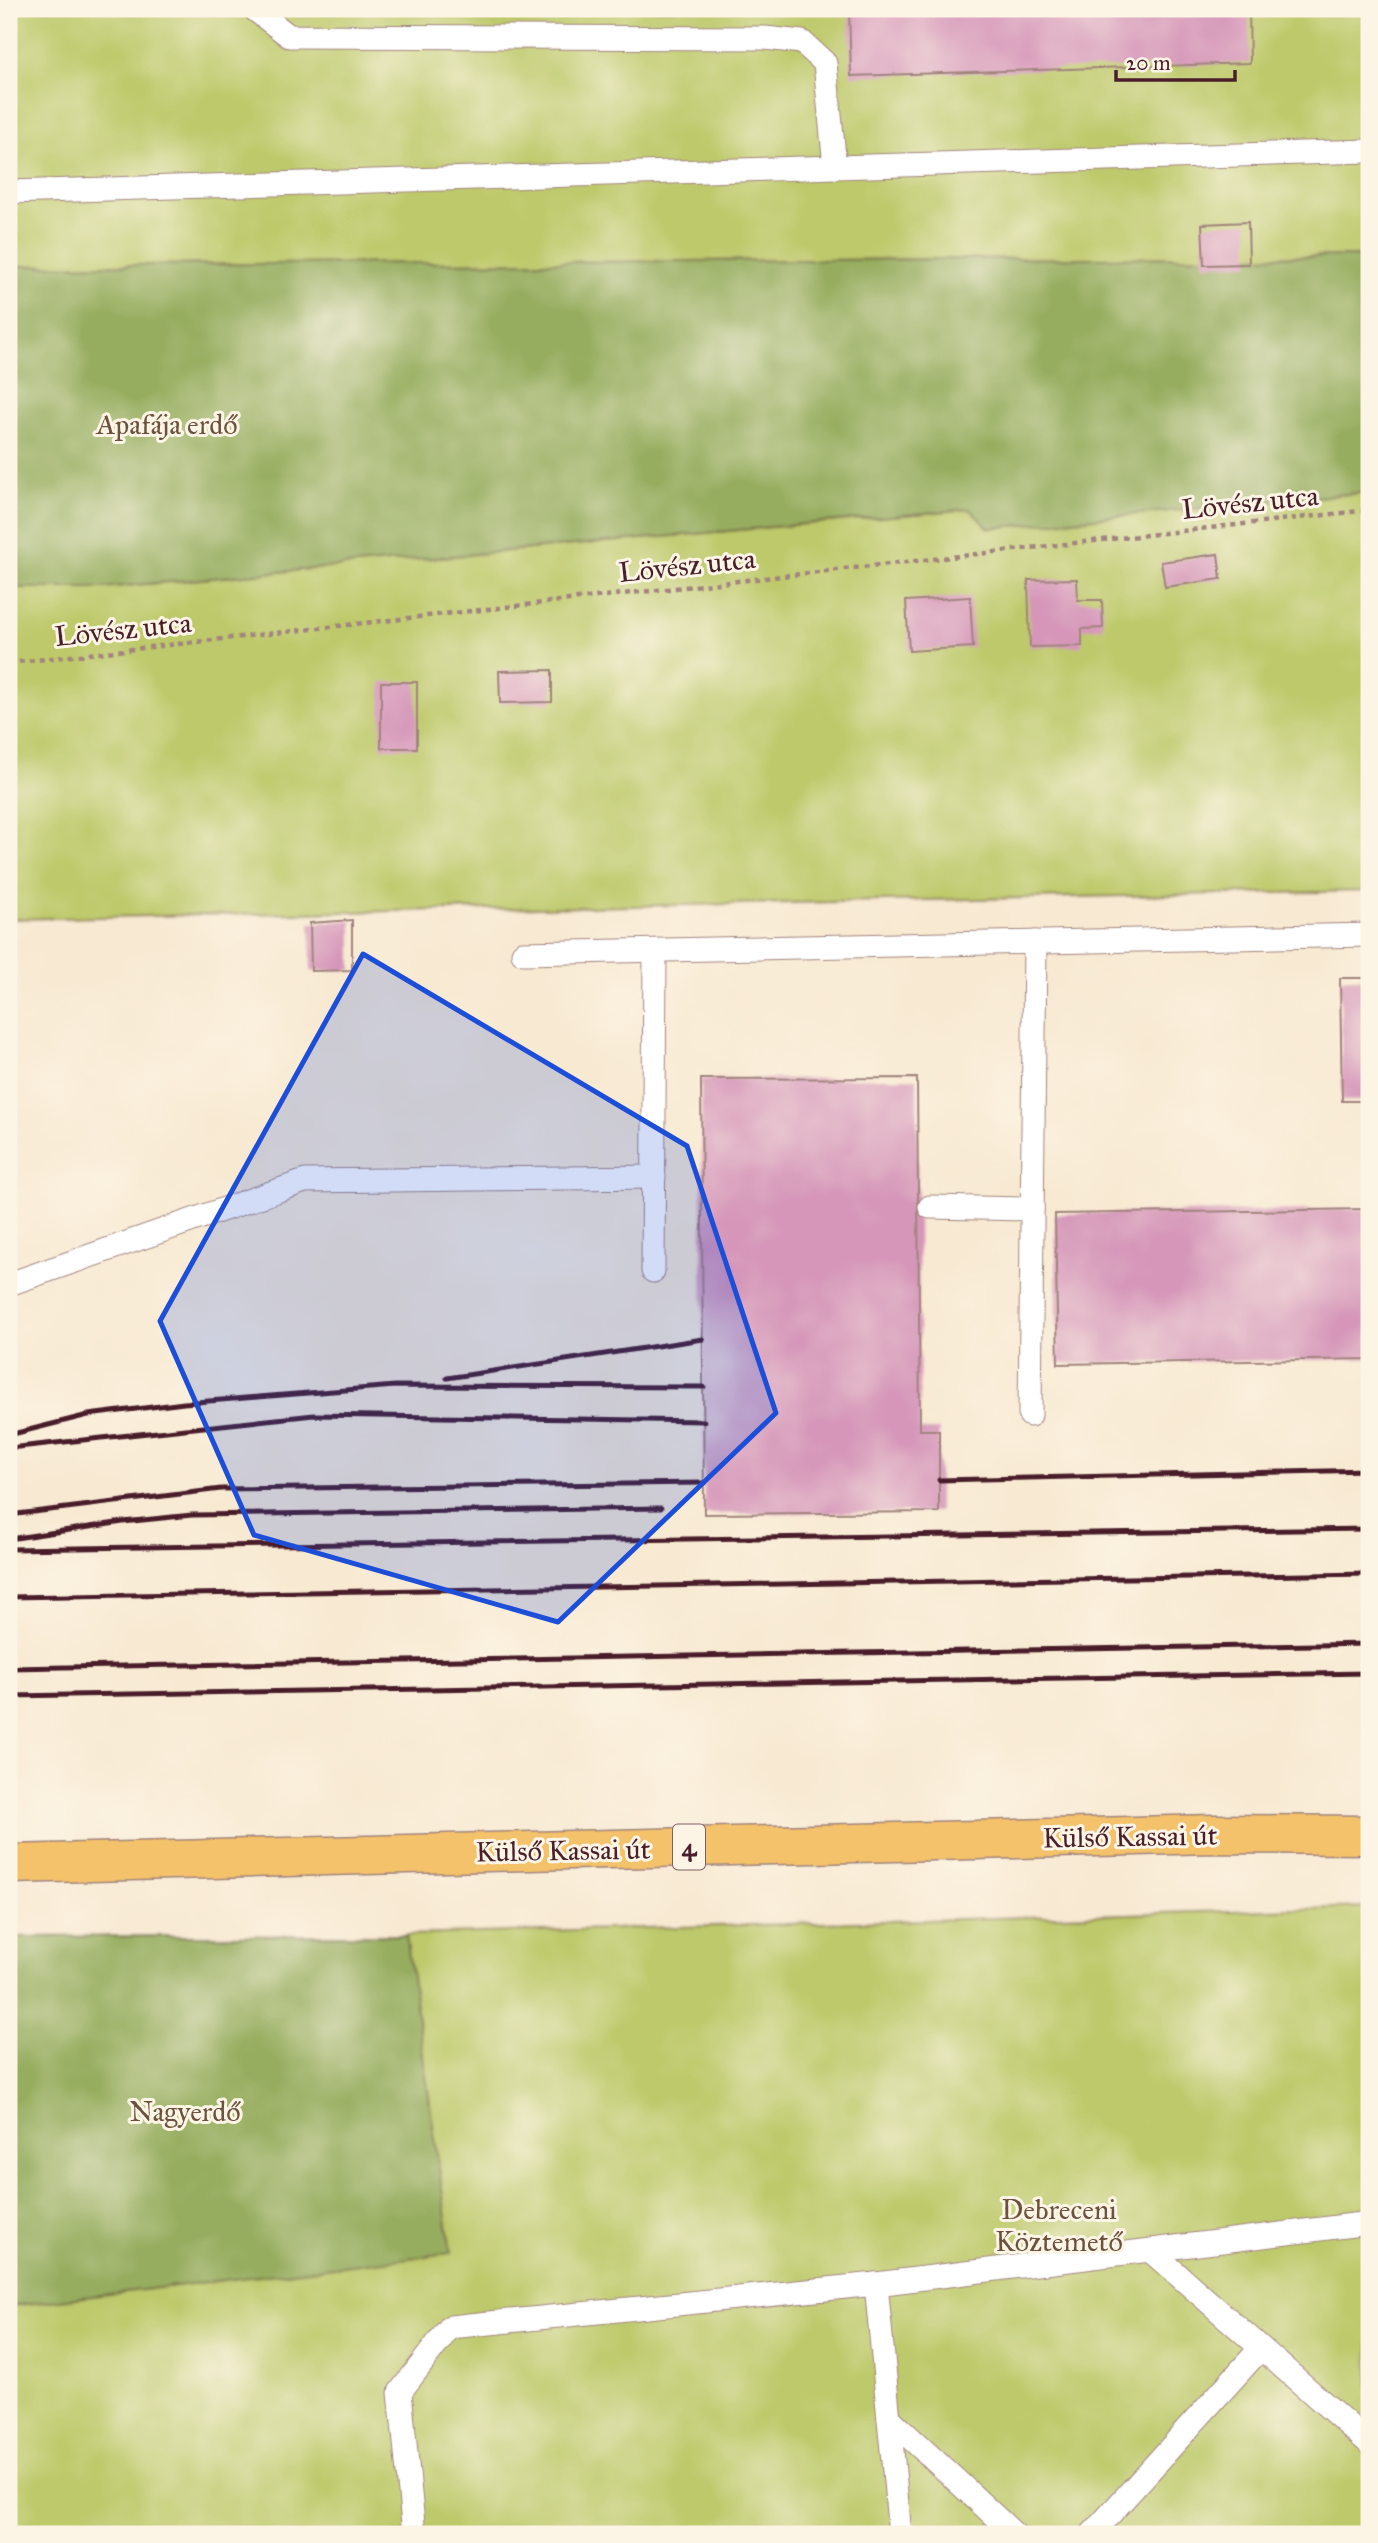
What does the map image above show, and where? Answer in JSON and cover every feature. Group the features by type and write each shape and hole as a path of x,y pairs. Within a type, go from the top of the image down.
{"main road":[{"name":"Külső Kassai út","path":"9,1864 1214,1834 1369,1835"}],"lane":[{"path":"254,9 289,36 765,38 802,42 825,63 835,167"},
{"path":"9,191 1369,152"},
{"path":"523,953 1369,935"},
{"path":"1030,1415 1035,942"},
{"path":"653,1271 655,951"},
{"path":"9,1284 305,1181 654,1177"},
{"path":"930,1207 1032,1209"},
{"path":"414,2534 400,2392 450,2327 876,2284 1152,2252 1369,2223"},
{"path":"1152,2252 1369,2443"},
{"path":"876,2284 900,2534"},
{"path":"1092,2534 1261,2348"},
{"path":"889,2418 1014,2534"}],"path":[{"name":"Lövész utca","path":"9,663 1369,510"}],"highlighted area":[{"path":"363,954 687,1146 776,1413 558,1622 254,1535 160,1321"}],"green space":[{"path":"9,9 1369,9 1369,256 9,266"},
{"name":"Apafája erdő","path":"1369,256 1369,492 989,528 969,509 102,588 9,588 9,266"},
{"path":"1369,492 1369,891 9,919 9,588 102,588 970,509 989,528"},
{"name":"Debreceni Köztemető","path":"1369,1907 1369,2534 9,2534 9,1937 406,1935"},
{"name":"Nagyerdő","path":"406,1935 451,2253 9,2306 9,1937"}],"building":[{"path":"849,9 1249,9 1250,63 851,76"},
{"path":"1248,222 1249,264 1204,265 1202,224"},
{"path":"1218,554 1221,579 1165,587 1161,562"},
{"path":"1077,579 1078,600 1102,600 1103,628 1082,629 1082,646 1030,647 1028,580"},
{"path":"970,597 973,647 909,651 906,601"},
{"path":"552,670 552,702 500,703 499,671"},
{"path":"381,682 417,682 417,748 381,748"},
{"path":"352,920 352,970 311,971 310,923"},
{"path":"1340,978 1369,978 1369,1101 1342,1101"},
{"path":"917,1078 920,1430 939,1430 939,1512 704,1514 701,1079"},
{"path":"1369,1209 1369,1359 1058,1364 1055,1214"}],"railway":[{"path":"447,1378 703,1339"},
{"path":"9,1435 88,1415 184,1403 395,1386 704,1387"},
{"path":"9,1448 314,1415 704,1421"},
{"path":"939,1480 1369,1470"},
{"path":"9,1515 221,1489 705,1483"},
{"path":"9,1539 192,1515 661,1508"},
{"path":"9,1549 1369,1529"},
{"path":"9,1597 1369,1574"},
{"path":"9,1668 1369,1644"},
{"path":"9,1696 1369,1673"}]}
